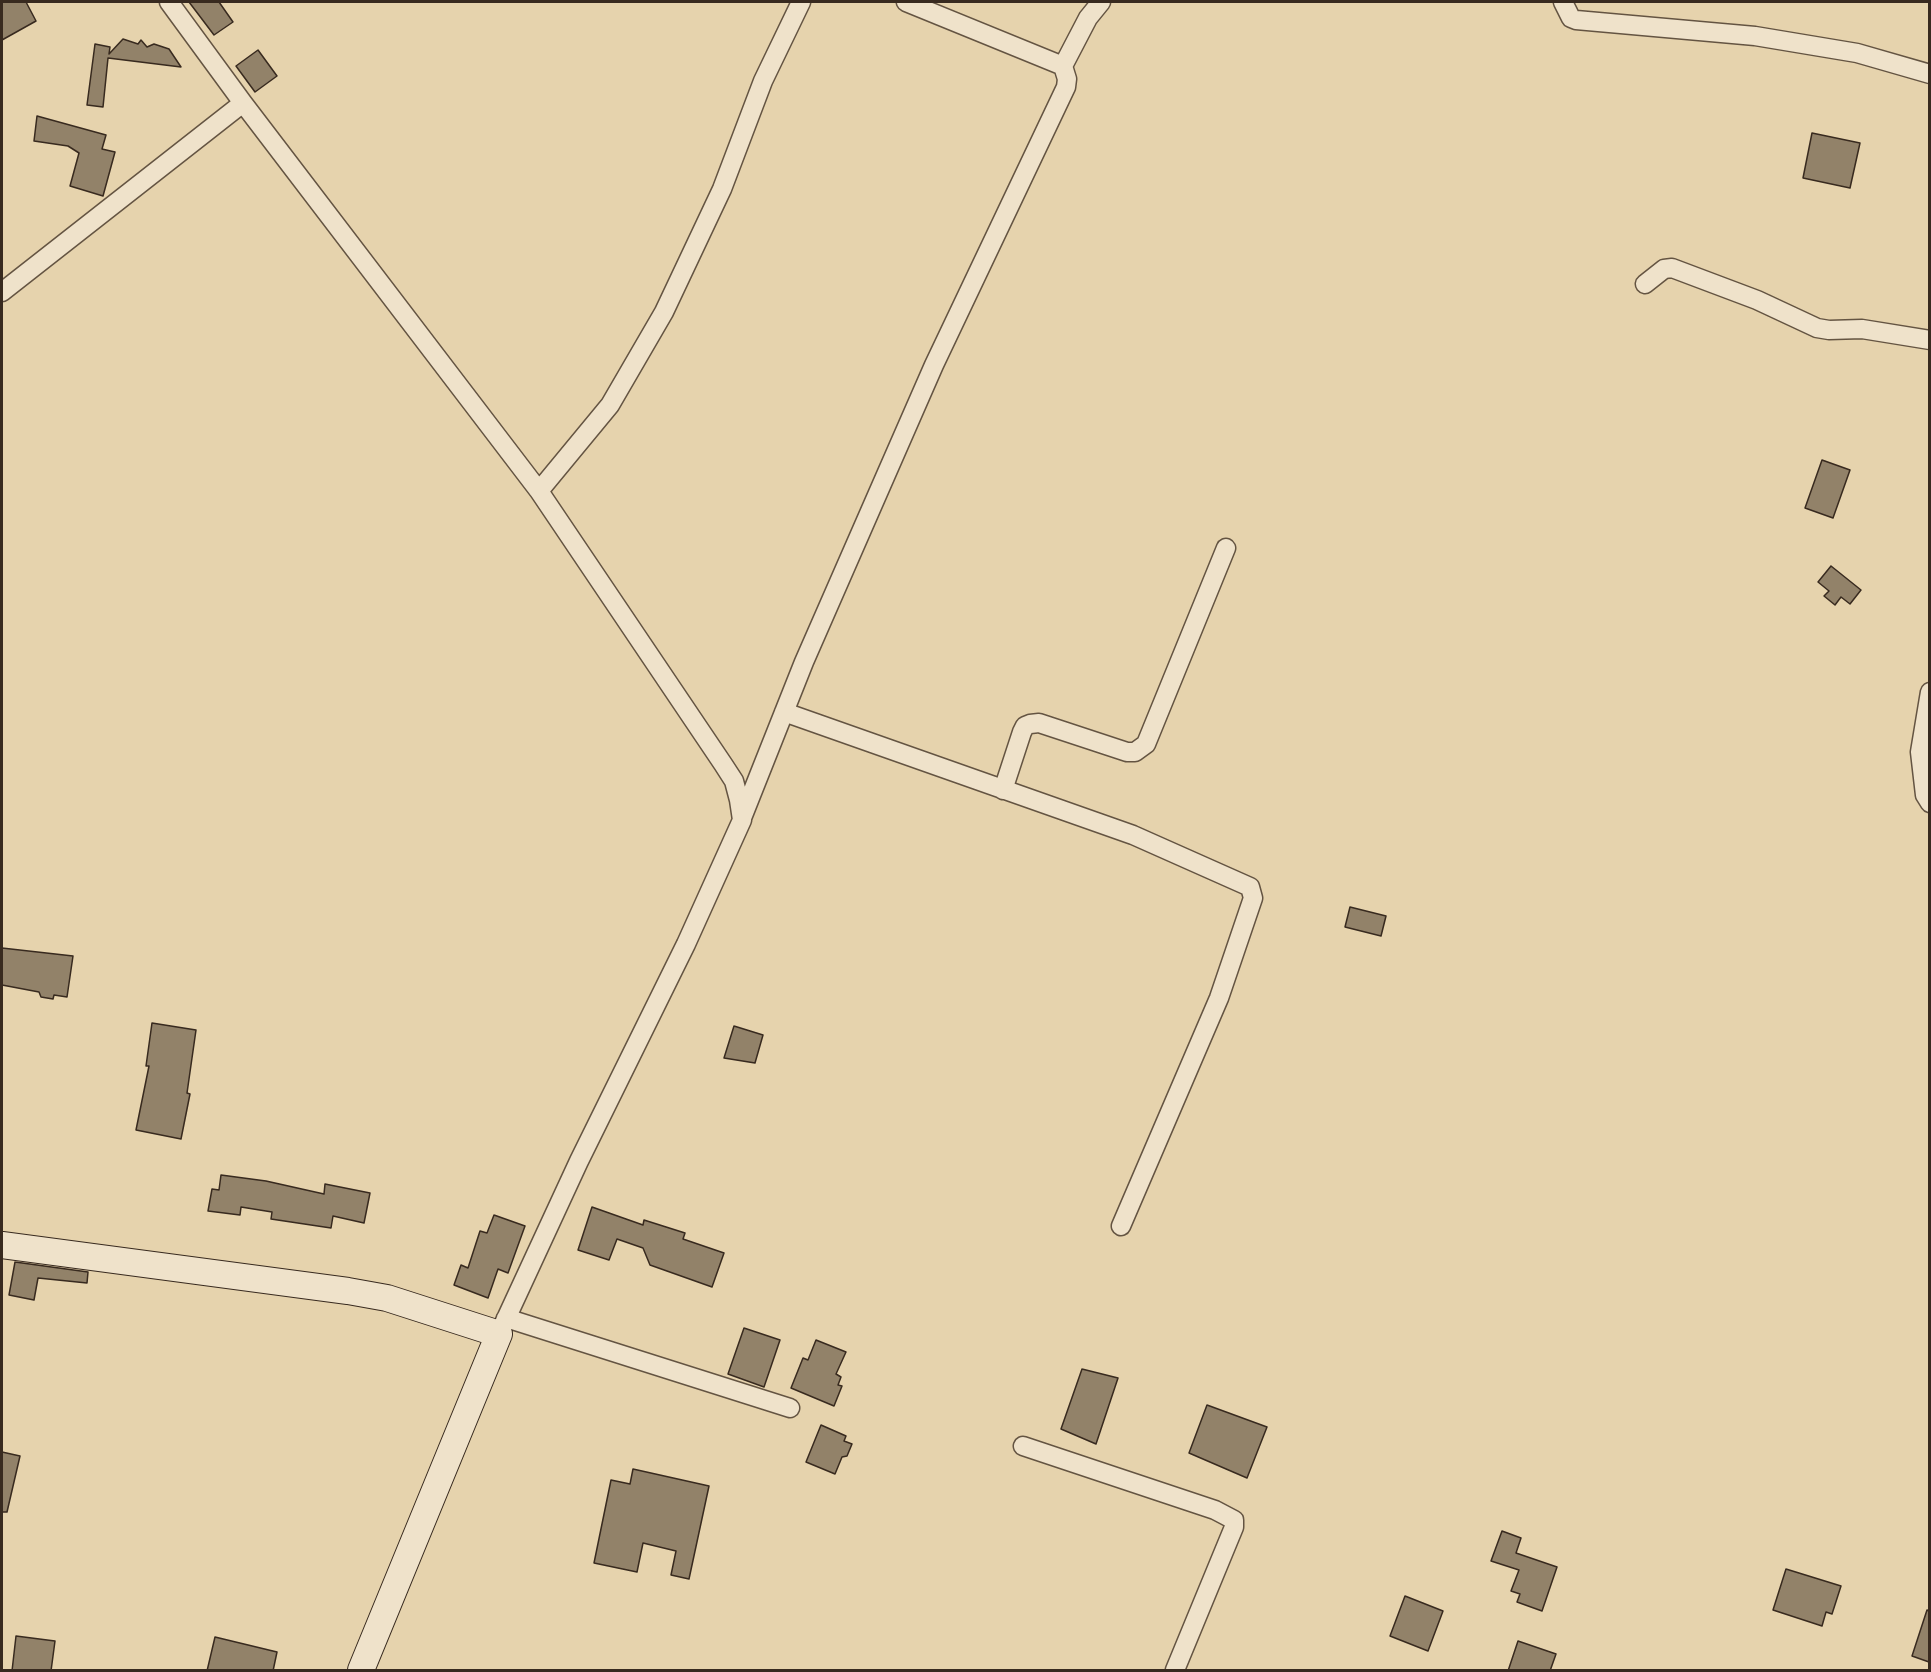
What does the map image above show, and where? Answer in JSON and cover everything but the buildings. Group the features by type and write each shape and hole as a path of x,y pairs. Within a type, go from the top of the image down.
{"main road":[{"path":"2,1245 348,1290 503,1326 361,1671"}],"street":[{"path":"169,2 243,103 539,491 734,781 742,820"},
{"path":"539,491 610,405 664,312 722,189 764,81 801,2"},
{"path":"906,2 1063,66"},
{"path":"790,1408 503,1326 579,1161 686,944 742,820 784,712 934,365 1066,87 1067,79 1063,66 1088,18 1101,2"},
{"path":"1563,2 1571,18 1576,20 1755,36 1857,53 1929,74"},
{"path":"2,292 243,103"},
{"path":"1645,284 1664,269 1672,268 1757,300 1817,328 1862,329 1929,340"},
{"path":"1003,790 1022,732 1025,726 1030,724 1039,723 1127,752 1142,749 1151,735 1226,548"},
{"path":"1929,692 1920,752 1925,795 1929,803"},
{"path":"784,712 1133,835 1250,887 1253,893 1219,998 1121,1226"},
{"path":"1023,1446 1215,1510 1234,1520 1234,1527 1175,1671"}]}
